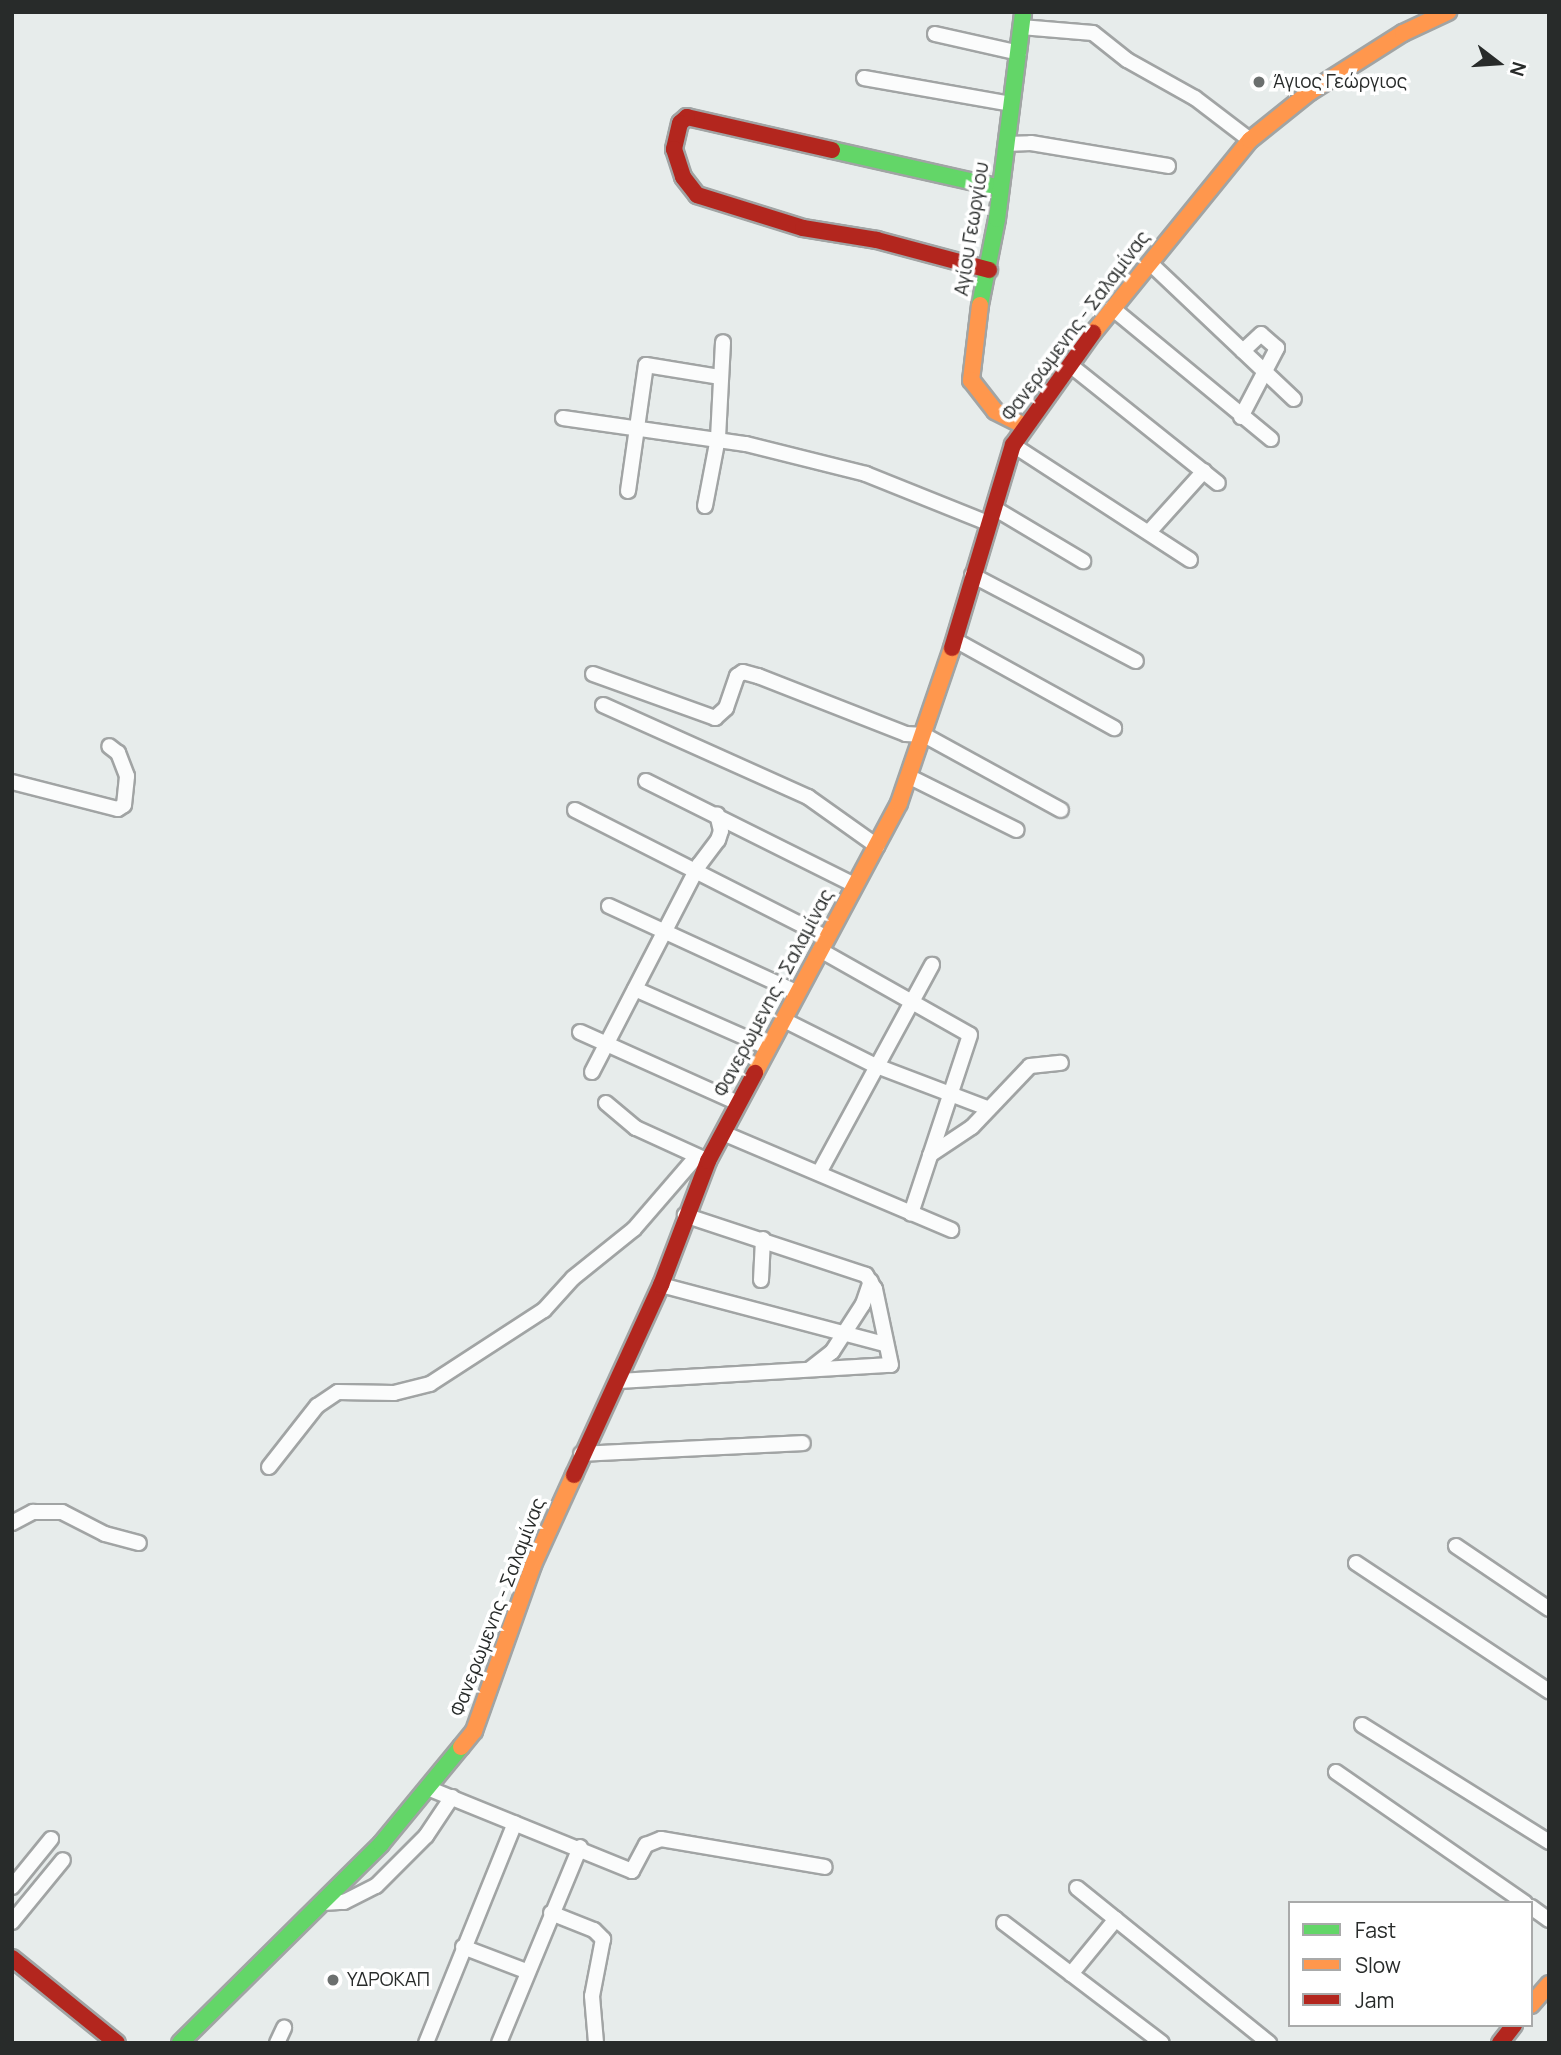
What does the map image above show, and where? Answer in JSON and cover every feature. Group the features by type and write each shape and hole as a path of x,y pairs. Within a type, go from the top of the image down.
{"main road":[{"name":"Φανερωμενης - Σαλαμίνας","path":"180,2043 322,1903 430,1789 474,1731 487,1702 533,1565 581,1454 619,1381 661,1285 702,1158 723,1133 877,846 910,777 955,640 972,575 1013,445 1028,419 1107,315 1250,140 1310,92 1403,33 1448,12"},
{"name":"Αγίου Γεωργίου","path":"1022,19 989,270 971,355 971,380 980,397 995,411 1028,419"},
{"path":"989,270 877,240 803,228 697,195 683,177 674,149 680,123 687,117 1000,188"},
{"path":"1028,419 1058,356 1107,315"},
{"path":"12,1958 117,2043"},
{"path":"1533,2003 1547,1989"},
{"path":"1500,2043 1512,2027"}],"street":[{"path":"1022,19 1093,33 1127,61 1195,98 1250,140"},
{"path":"935,34 1019,52"},
{"path":"864,78 1011,104"},
{"path":"1006,144 1031,143 1168,166"},
{"path":"1150,263 1294,399"},
{"path":"1107,315 1271,439"},
{"path":"1241,417 1276,353 1273,342 1261,334 1243,351"},
{"path":"705,506 718,438 719,377 723,342"},
{"path":"628,491 649,363 719,377"},
{"path":"1070,365 1218,483"},
{"path":"563,418 718,438 866,474 991,516 1083,561"},
{"path":"1013,445 1190,559"},
{"path":"1149,532 1204,471"},
{"path":"972,575 1136,661"},
{"path":"955,640 1114,728"},
{"path":"593,674 715,718 726,708 737,676 743,672 906,734 924,735 1061,810"},
{"path":"603,705 815,801 877,846"},
{"path":"12,782 118,809 124,805 127,776 118,752 109,747"},
{"path":"910,777 1017,830"},
{"path":"646,781 855,885"},
{"path":"575,810 824,944 911,1002 970,1035 912,1213"},
{"path":"592,1072 667,933 695,874 721,831 717,814"},
{"path":"609,906 798,993"},
{"path":"819,1174 874,1065 932,965"},
{"path":"635,989 769,1048"},
{"path":"784,1020 874,1065 987,1108"},
{"path":"580,1032 738,1104"},
{"path":"930,1155 969,1130 987,1108 1030,1066 1061,1063"},
{"path":"269,1467 317,1406 338,1392 394,1393 430,1384 544,1310 573,1278 634,1229 702,1158 636,1128 606,1103"},
{"path":"723,1133 951,1230"},
{"path":"619,1381 891,1365 871,1281 850,1268 685,1215"},
{"path":"761,1280 763,1239"},
{"path":"810,1369 832,1352 841,1334 863,1304 871,1281"},
{"path":"661,1285 885,1345"},
{"path":"581,1454 803,1443"},
{"path":"12,1522 33,1512 62,1512 105,1534 139,1543"},
{"path":"1456,1546 1549,1609"},
{"path":"1356,1563 1549,1691"},
{"path":"1362,1725 1549,1842"},
{"path":"1336,1772 1522,1901"},
{"path":"430,1789 580,1847 632,1871 646,1845 661,1839 825,1867"},
{"path":"322,1903 344,1902 376,1886 426,1836 452,1797"},
{"path":"426,2043 515,1823"},
{"path":"12,1887 51,1839"},
{"path":"499,2043 526,1971 580,1847"},
{"path":"12,1922 63,1860"},
{"path":"1077,1888 1269,2043"},
{"path":"1533,1908 1549,1920"},
{"path":"551,1913 594,1930 603,1939 592,1996 596,2043"},
{"path":"1071,1974 1116,1919"},
{"path":"1004,1923 1162,2043"},
{"path":"463,1947 526,1971"},
{"path":"277,2043 284,2028"}],"traffic: fast":[{"path":"980,305 997,219 1023,12"},
{"path":"832,150 1000,188"},
{"path":"180,2043 381,1844 461,1747"}],"traffic: slow":[{"path":"1093,333 1250,140 1310,92 1403,33 1448,12"},
{"path":"980,305 971,380 995,411 1024,426"},
{"path":"755,1073 899,803 952,648"},
{"path":"461,1747 474,1731 533,1565 574,1475"},
{"path":"1533,2003 1549,1984"}],"traffic: jam":[{"path":"832,150 687,117 680,123 674,149 683,177 697,195 803,228 877,240 989,270"},
{"path":"952,648 1013,445 1093,333"},
{"path":"574,1475 661,1285 708,1161 755,1073"},
{"path":"12,1958 117,2043"},
{"path":"1500,2043 1512,2027"}],"place":[{"name":"Άγιος Γεώργιος","path":"1259,82"},
{"name":"ΥΔΡΟΚΑΠ","path":"333,1980"}]}
